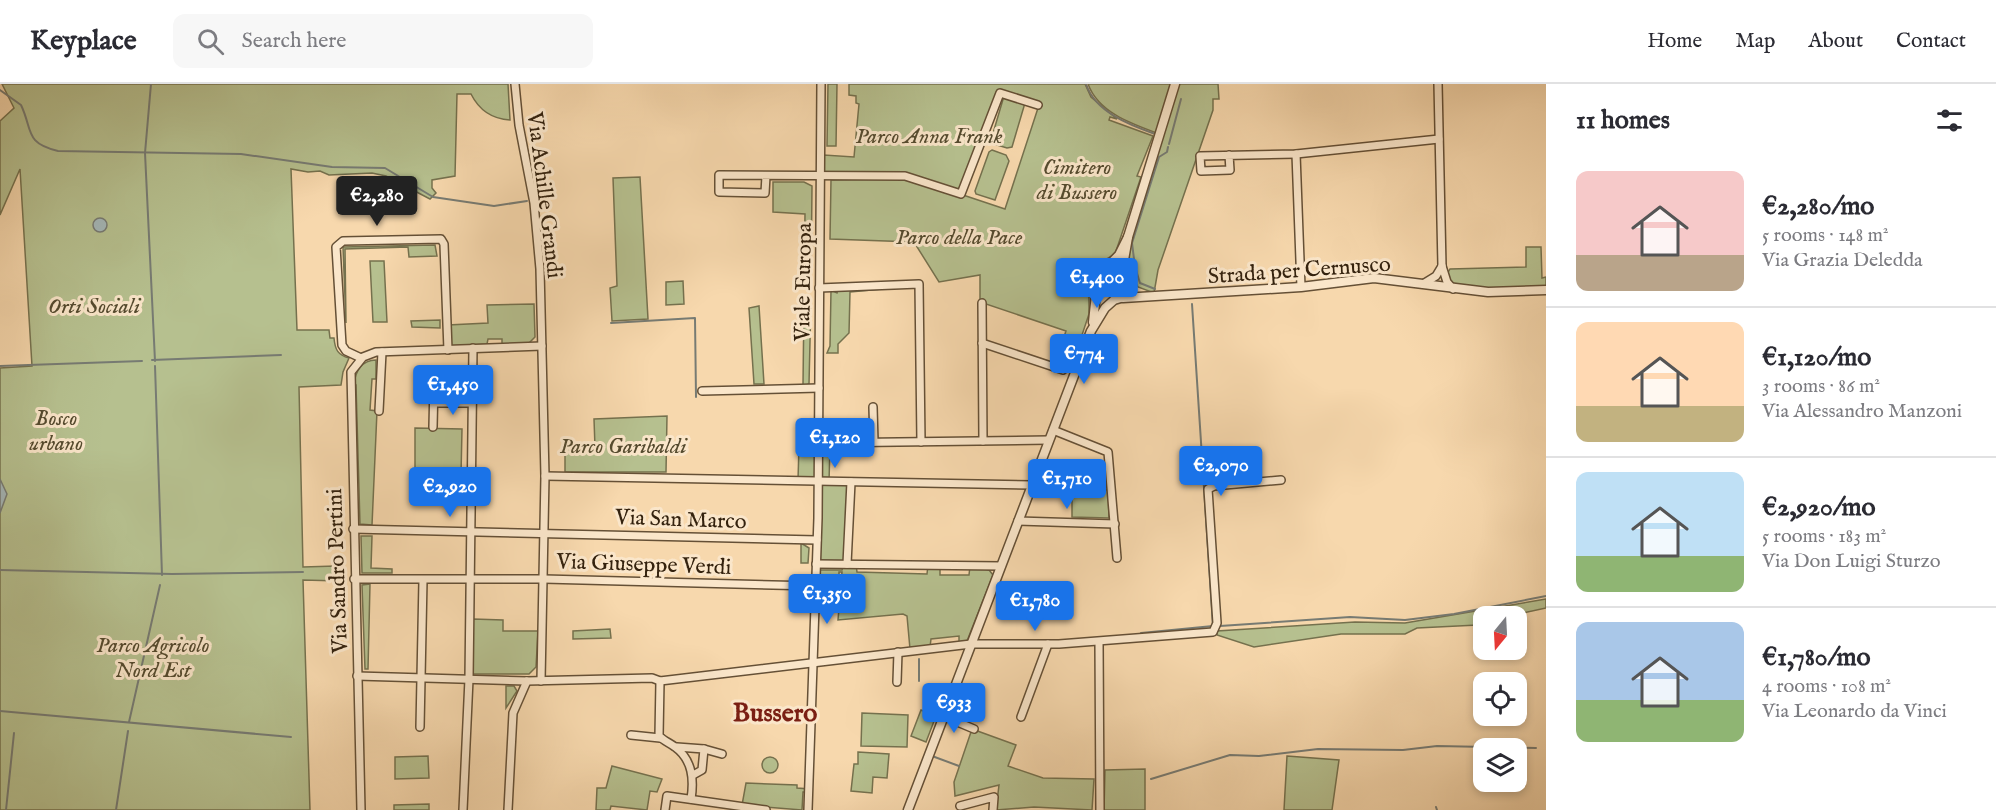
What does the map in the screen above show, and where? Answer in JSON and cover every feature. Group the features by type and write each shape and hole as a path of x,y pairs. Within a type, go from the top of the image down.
{"street":[{"name":"Via Achille Grandi","path":"515,84 519,124 538,234 545,476 542,681"},
{"name":"Viale Europa","path":"808,810 819,443 821,84"},
{"path":"908,810 1091,331 1101,313 1129,290 1124,258 1128,237 1175,84"},
{"path":"1438,84 1442,266 1452,289"},
{"path":"766,177 765,193 719,192 719,175 905,176 962,194 1000,93 1038,105"},
{"path":"1229,155 1230,170 1201,171 1200,156 1229,155 1296,154 1439,139"},
{"path":"1296,154 1301,287"},
{"path":"1091,331 1098,276 1109,267 1128,237"},
{"path":"448,350 444,244 441,239 342,241 336,248 342,345 345,350 361,358 370,353 382,352 448,350 473,348 542,346"},
{"path":"1424,284 1436,276 1442,266"},
{"path":"1109,267 1118,267 1128,276"},
{"path":"1439,287 1445,275"},
{"name":"Strada per Cernusco","path":"1128,276 1140,291 1162,296"},
{"path":"1436,276 1439,287"},
{"name":"Strada per Cernusco","path":"1117,299 1301,287 1368,278 1501,293 1546,290"},
{"path":"819,288 919,284 921,442"},
{"path":"1098,290 1105,298 1117,299"},
{"path":"982,303 982,441"},
{"path":"982,343 1063,370"},
{"path":"463,810 469,679 473,348"},
{"path":"379,411 382,352"},
{"name":"Via Sandro Pertini","path":"361,358 353,368 349,379 361,810"},
{"path":"433,427 434,383"},
{"path":"702,391 819,388"},
{"path":"434,403 472,404"},
{"path":"873,407 874,442"},
{"path":"1053,430 1108,452 1117,558"},
{"path":"819,443 1049,440"},
{"path":"545,476 1031,485"},
{"path":"357,676 527,681 652,678 660,681 971,644 1099,642 1142,636 1215,631 1217,623 1208,488 1281,480"},
{"path":"847,564 851,482"},
{"path":"1018,521 1115,524"},
{"name":"Via San Marco","path":"353,530 817,540"},
{"path":"816,564 1001,566"},
{"name":"Via Giuseppe Verdi","path":"354,579 559,579 815,586"},
{"path":"420,727 423,580"},
{"path":"1099,642 1100,810"},
{"path":"1021,717 1048,644"},
{"path":"897,682 898,652"},
{"path":"508,810 513,713 527,681"},
{"path":"660,681 660,738"},
{"path":"943,716 974,729"},
{"path":"631,735 660,738 679,749 704,749 722,754"},
{"path":"679,749 693,775 691,799"},
{"path":"693,775 702,770 704,749"},
{"path":"665,810 667,796 691,799 711,806 766,810"},
{"path":"960,806 994,797 993,810"}],"green space":[{"name":"Parco Agricolo Nord Est","path":"2,84 508,84 510,120 497,118 487,113 471,94 457,94 455,176 432,180 432,188 436,193 430,199 386,176 372,173 329,175 320,171 308,172 291,169 297,330 329,330 330,338 334,338 338,351 349,358 341,385 299,387 303,567 336,566 344,573 340,581 303,580 310,810 0,810 0,368 32,366 20,169 0,215 0,121 14,108"},
{"path":"828,84 837,84 836,146 827,146"},
{"path":"849,84 1085,84 1091,97 1117,119 1110,117 1109,120 1153,136 1137,176 1141,177 1115,254 1098,264 1089,278 1089,314 1070,371 1054,365 1066,331 980,302 980,275 939,282 914,242 830,239 831,180 882,179 823,176 824,155 854,157 859,104 856,103 856,96 849,95","holes":["1000,93 1039,105 1005,209 963,195"]},
{"path":"1088,84 1218,84 1219,99 1213,99 1213,110 1158,270 1154,293 1138,287 1129,270 1127,252 1162,135 1109,111 1093,94"},
{"path":"1004,96 1025,103 1012,147 1007,148 994,144 991,140"},
{"path":"992,150 1006,155 1009,161 995,200 976,194 975,191 989,152"},
{"path":"640,177 648,319 612,321 610,288 617,286 613,178"},
{"path":"773,182 804,182 812,186 811,286 804,286 805,214 773,212"},
{"path":"435,245 437,256 409,257 408,247 345,249 346,323 343,247"},
{"path":"1526,247 1541,247 1542,278 1546,277 1546,289 1453,289 1446,276 1450,269 1526,267"},
{"path":"370,261 384,261 387,322 373,322"},
{"path":"1113,272 1118,273 1124,279 1124,289 1118,295 1113,296 1108,295 1102,289 1101,284 1102,279 1108,273"},
{"path":"683,281 684,304 666,305 666,282"},
{"path":"893,288 850,292 849,333 838,344 838,353 827,353 830,346 831,290 837,293 838,290"},
{"path":"811,299 809,384 803,386 804,300"},
{"path":"534,304 535,337 528,344 502,344 502,339 488,339 487,344 450,346 448,325 488,323 487,305"},
{"path":"759,306 764,384 754,384 749,308"},
{"path":"440,320 440,328 412,327 411,321"},
{"path":"371,360 376,360 376,379 372,379 370,410 377,411 372,525 360,524 356,385 354,385 360,367"},
{"name":"Parco Garibaldi","path":"667,416 666,472 565,472 565,449 595,447 594,419"},
{"path":"415,428 462,429 461,475 415,475"},
{"path":"799,446 830,447 829,482 850,483 846,563 817,563 818,481 798,480"},
{"path":"1072,487 1108,490 1109,518 1072,517"},
{"path":"361,536 372,536 371,568 392,569 392,573 362,573"},
{"path":"801,543 809,548 808,563 801,563"},
{"path":"844,564 856,564 857,572 927,574 928,565 940,565 940,575 969,575 970,566 989,570 993,575 967,641 959,643 959,636 931,639 930,647 910,649 907,616 903,614 838,620 842,572 839,572 839,578 819,578 820,570 842,570"},
{"path":"370,584 368,669 365,669 362,585"},
{"path":"1546,599 1546,608 1527,612 1527,606 1505,606"},
{"path":"1473,611 1473,625 1417,628 1405,634 1341,634 1254,647 1217,635 1217,631 1355,622 1405,623"},
{"path":"473,619 503,620 503,631 538,631 536,667 529,674 472,674"},
{"path":"610,629 611,638 573,639 573,631"},
{"path":"506,686 514,686 517,691 506,708"},
{"path":"921,710 936,716 926,742 911,736"},
{"path":"862,713 908,715 907,747 861,746"},
{"path":"972,729 1016,745 1008,766 1043,778 1094,779 1092,810 1034,807 996,810 999,785 955,796 954,782"},
{"path":"858,752 889,754 887,778 873,777 872,793 851,791 854,764 858,764"},
{"path":"428,756 429,778 395,779 395,757"},
{"path":"1287,756 1339,760 1332,810 1284,810"},
{"path":"770,757 776,759 778,765 776,771 770,773 764,771 762,765 764,759"},
{"path":"612,766 662,779 657,792 650,791 647,810 611,806 610,810 596,810 597,788 606,788"},
{"path":"1145,769 1145,810 1104,810 1105,770"},
{"path":"746,783 797,785 797,788 810,789 809,792 803,792 802,810 742,805"},
{"path":"429,804 429,810 394,810 394,805"}],"shaded area":[{"path":"100,218 105,220 107,225 105,230 100,232 95,230 93,225 95,220"},
{"path":"0,479 7,494 0,513"}],"waterway":[{"path":"151,84 145,153 155,361"},
{"path":"1086,84 1091,94 1105,110 1125,122 1155,134"},
{"path":"0,90 21,105 35,140 47,148 58,151 241,154 332,167 385,168 433,197 494,206 527,201"},
{"path":"1169,144 1181,99"},
{"path":"1155,289 1140,283 1132,243 1159,157 1167,152 1168,147"},
{"path":"1141,633 1213,626 1192,304"},
{"path":"611,323 695,318 696,397"},
{"path":"152,360 281,355"},
{"path":"0,366 142,361"},
{"path":"155,366 162,575"},
{"path":"0,570 172,574 303,572"},
{"path":"129,722 160,585"},
{"path":"1220,626 1350,617 1405,620 1454,614 1546,596"},
{"path":"919,659 919,681"},
{"path":"0,711 291,737"},
{"path":"116,810 128,731"},
{"path":"6,810 14,733"},
{"path":"1151,779 1230,755 1259,756 1318,749 1403,750 1437,746 1536,748"},
{"path":"932,756 959,766"}],"district":[{"name":"Bussero","path":"775,712"}],"park label":[{"name":"Parco Anna Frank","path":"929,135"},
{"name":"Cimitero di Bussero","path":"1077,178"},
{"name":"Parco della Pace","path":"959,236"},
{"name":"Orti Sociali","path":"94,305"},
{"name":"Bosco urbano","path":"56,430"}]}
